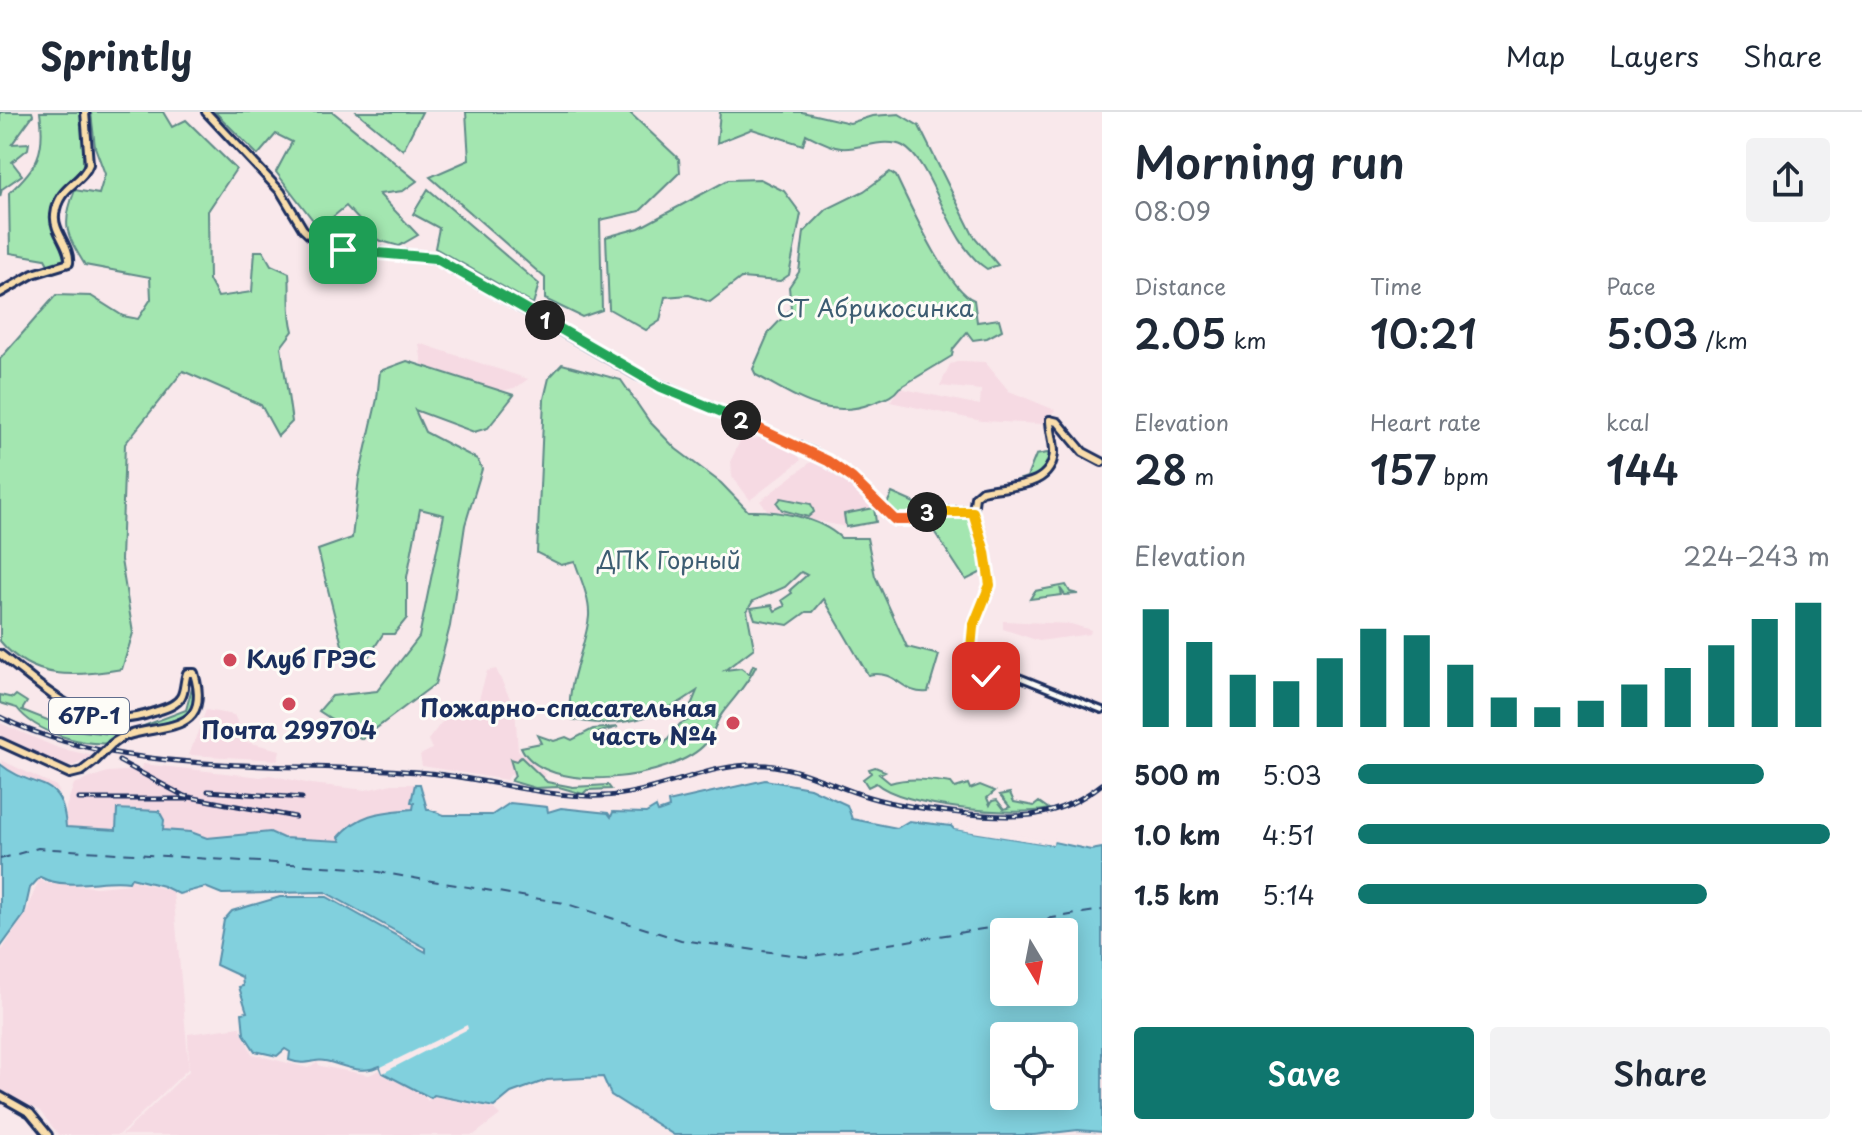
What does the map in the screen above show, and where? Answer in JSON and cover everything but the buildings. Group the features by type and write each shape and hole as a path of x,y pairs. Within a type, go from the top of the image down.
{"main road":[{"path":"0,293 33,274 69,263 55,215 65,188 87,171 85,112"},
{"path":"206,112 281,192 303,229 321,246 435,258 649,381 814,453 852,478 895,520 908,520 933,511 973,512 975,497 982,491 1031,482 1048,471 1054,456 1050,420 1058,422 1083,452 1102,462"},
{"name":"67Р-1","path":"0,654 66,704 100,719 129,719 158,711 180,699 187,673 194,673 196,703 187,720 168,729 130,733 112,744 82,771 70,774 0,742"},
{"path":"0,1096 30,1113 48,1135"}],"street":[{"path":"973,512 985,552 990,585 973,627 969,682 976,682 1001,670 1102,710"}],"shaded area":[{"path":"419,343 528,379 517,387 502,391 422,365"},
{"path":"985,362 1009,391 1055,410 1042,424 982,421 890,402 899,388 980,405 981,390 940,386 950,364"},
{"path":"765,437 796,453 801,460 750,500 732,476 731,460 740,441"},
{"path":"815,459 854,486 874,508 876,522 846,527 768,511 760,501"},
{"path":"1003,621 1071,624 1091,630 1090,634 1039,641 1003,629"},
{"path":"496,669 515,709 518,750 546,775 543,780 510,775 507,780 422,766 420,755 432,749 428,740 441,723 479,699 487,671"},
{"path":"206,710 234,715 247,742 280,750 278,760 189,755"},
{"path":"0,723 58,748 94,756 73,766 53,763 0,736"},
{"path":"1,760 56,786 60,793 5,768"},
{"path":"143,764 261,777 270,775 311,784 366,790 392,784 415,784 413,809 369,815 342,841 283,838 270,832 207,838 191,832 162,831 159,811 124,808 117,809 116,830 66,827 66,807 74,784 107,772 141,770"},
{"path":"39,879 45,883 97,887 129,884 131,880 173,891 189,1068 119,1135 59,1135 39,1110 0,1093 0,953 26,913"},
{"path":"240,1027 252,1054 308,1068 317,1062 320,1066 369,1075 380,1070 383,1075 421,1092 428,1101 433,1096 494,1109 500,1115 474,1135 122,1135 189,1071 188,1034"}],"green space":[{"path":"0,112 32,112 33,115 12,144 29,143 28,149 12,162 22,175 2,189 0,197"},
{"path":"40,112 83,112 83,170 67,185 55,206 66,262 49,266 45,259 10,253 9,193 33,167 37,158 42,138"},
{"path":"91,112 163,112 172,127 186,120 236,169 208,211 209,280 218,297 252,292 255,251 263,251 271,265 289,273 293,331 281,347 292,422 278,436 261,405 183,371 125,444 121,560 133,633 122,669 72,674 41,670 13,654 0,641 0,359 56,295 91,296 123,316 138,319 151,299 150,277 85,265 70,237 67,221 75,190 99,194 105,174 95,147"},
{"path":"215,112 333,112 417,181 403,191 379,194 418,235 399,246 378,240 346,206 329,220 347,241 326,237 276,172 292,142 276,134 258,155"},
{"path":"357,112 422,112 403,150"},
{"path":"466,112 629,112 679,159 680,172 640,211 600,220 602,310 582,317 545,299 545,278 430,177 469,160"},
{"path":"720,112 802,112 850,123 872,116 899,114 919,126 973,235 998,265 987,269 961,242 924,169 903,146 880,143 841,148 806,134 803,145 752,129 717,143"},
{"name":"СТ Абрикосинка","path":"890,172 896,176 941,263 964,293 974,300 977,322 999,319 1002,330 987,338 973,340 967,332 953,349 952,356 884,399 856,408 826,408 812,404 756,375 753,369 769,332 791,309 789,287 799,272 804,232 827,209 864,191"},
{"path":"760,179 784,191 801,214 789,275 780,281 741,278 710,302 689,295 665,297 660,321 646,330 609,309 606,237 639,228 728,180"},
{"path":"428,189 539,284 533,304 435,248 439,228 413,214"},
{"path":"407,361 514,395 488,428 474,432 415,410 425,432 477,459 482,469 465,525 450,626 435,684 362,739 319,711 332,696 377,691 419,637 444,515 420,509 407,577 407,618 394,634 383,634 369,656 344,653 318,550 352,538 359,478 377,399 380,371"},
{"name":"ДПК Горный","path":"562,364 621,380 649,421 676,449 721,483 748,511 798,516 821,525 841,538 867,538 875,576 907,647 939,655 928,692 911,690 886,676 868,675 824,599 813,612 806,612 788,625 755,619 751,608 772,605 775,611 785,606 782,600 807,575 801,572 785,587 753,601 747,611 754,648 725,670 741,668 749,674 753,665 756,666 721,715 709,739 690,756 640,774 611,778 582,778 555,773 534,763 521,747 541,743 537,735 554,741 566,737 572,740 593,729 618,727 597,733 597,737 658,738 665,743 680,724 698,715 687,715 697,691 653,715 637,719 604,723 571,719 570,694 587,629 588,602 575,562 561,565 537,553 544,399 549,378"},
{"path":"1036,455 1051,455 1049,462 1041,473 1010,483 1027,477"},
{"path":"892,493 930,510 905,519 892,517 886,506"},
{"path":"781,498 811,504 814,512 808,517 782,510 777,503"},
{"path":"874,508 876,522 846,527 844,514"},
{"path":"933,513 972,516 988,569 966,580 924,516"},
{"path":"1066,585 1070,592 1078,594 1065,595 1060,588 1062,595 1030,599 1035,591"},
{"path":"193,684 195,709 183,717 159,725 155,734 133,735 115,743 88,742 61,736 25,717 17,708 0,703 0,695 13,698 16,695 27,702 22,710 70,729 83,721 121,730 81,725 73,730 120,735 186,710"},
{"path":"521,757 547,782 573,787 608,785 611,789 587,790 583,794 559,787 535,788 511,781 515,776 510,759 516,761"},
{"path":"875,767 885,771 879,774 890,783 927,780 951,783 955,788 968,784 970,789 980,785 995,791 987,798 990,805 997,800 1004,809 1010,807 1000,795 1010,793 1014,802 1034,806 1039,802 1049,809 986,811 933,804 889,791 876,783 868,787 863,779 871,773 869,769"}],"water":[{"path":"0,764 52,790 59,798 66,827 116,830 117,809 159,811 164,820 163,830 191,832 207,838 270,832 283,838 341,841 339,837 347,829 364,818 413,809 414,803 411,802 415,784 420,784 427,809 444,815 492,815 510,803 547,807 548,812 561,808 608,813 611,817 613,812 646,813 656,807 658,812 669,808 668,802 765,780 810,788 847,805 852,819 897,828 909,821 1052,845 1054,842 1091,850 1102,848 1102,1132 1078,1130 1034,1135 674,1135 611,1095 603,1077 547,1080 511,1093 494,1107 434,1095 431,1098 383,1073 380,1066 361,1070 322,1061 299,1063 289,1060 290,1052 285,1049 277,1056 255,1051 244,1034 242,1013 247,1012 239,987 243,986 242,977 216,965 224,920 232,911 280,897 327,897 426,952 426,948 325,892 222,894 205,887 179,894 163,886 131,878 129,882 73,884 40,877 30,888 24,915 0,948"}],"pier":[{"path":"954,824 1050,841 1054,838 1053,845 954,829"},
{"path":"467,1025 468,1029 383,1073 381,1067"}],"ferry route":[{"path":"0,859 38,848 354,868 564,903 681,940 807,957 1102,910"}],"railway":[{"path":"0,717 48,737 154,759 428,773 579,796 622,794 724,768 766,765 805,774 869,797 906,805 977,815 1021,816 1063,807 1102,784"},
{"path":"119,761 184,796 295,817"},
{"path":"208,791 302,798"},
{"path":"79,799 187,799"}],"place":[{"name":"Клуб ГРЭС","path":"230,660"},
{"name":"Почта 299704","path":"289,704"},
{"name":"Пожарно-спасательная часть №4","path":"733,723"}],"route":[{"path":"343,250 435,258 637,375 814,453 852,478 895,520 908,520 933,511 973,512 985,552 990,585 973,627 968,680 973,683 986,676"}]}
